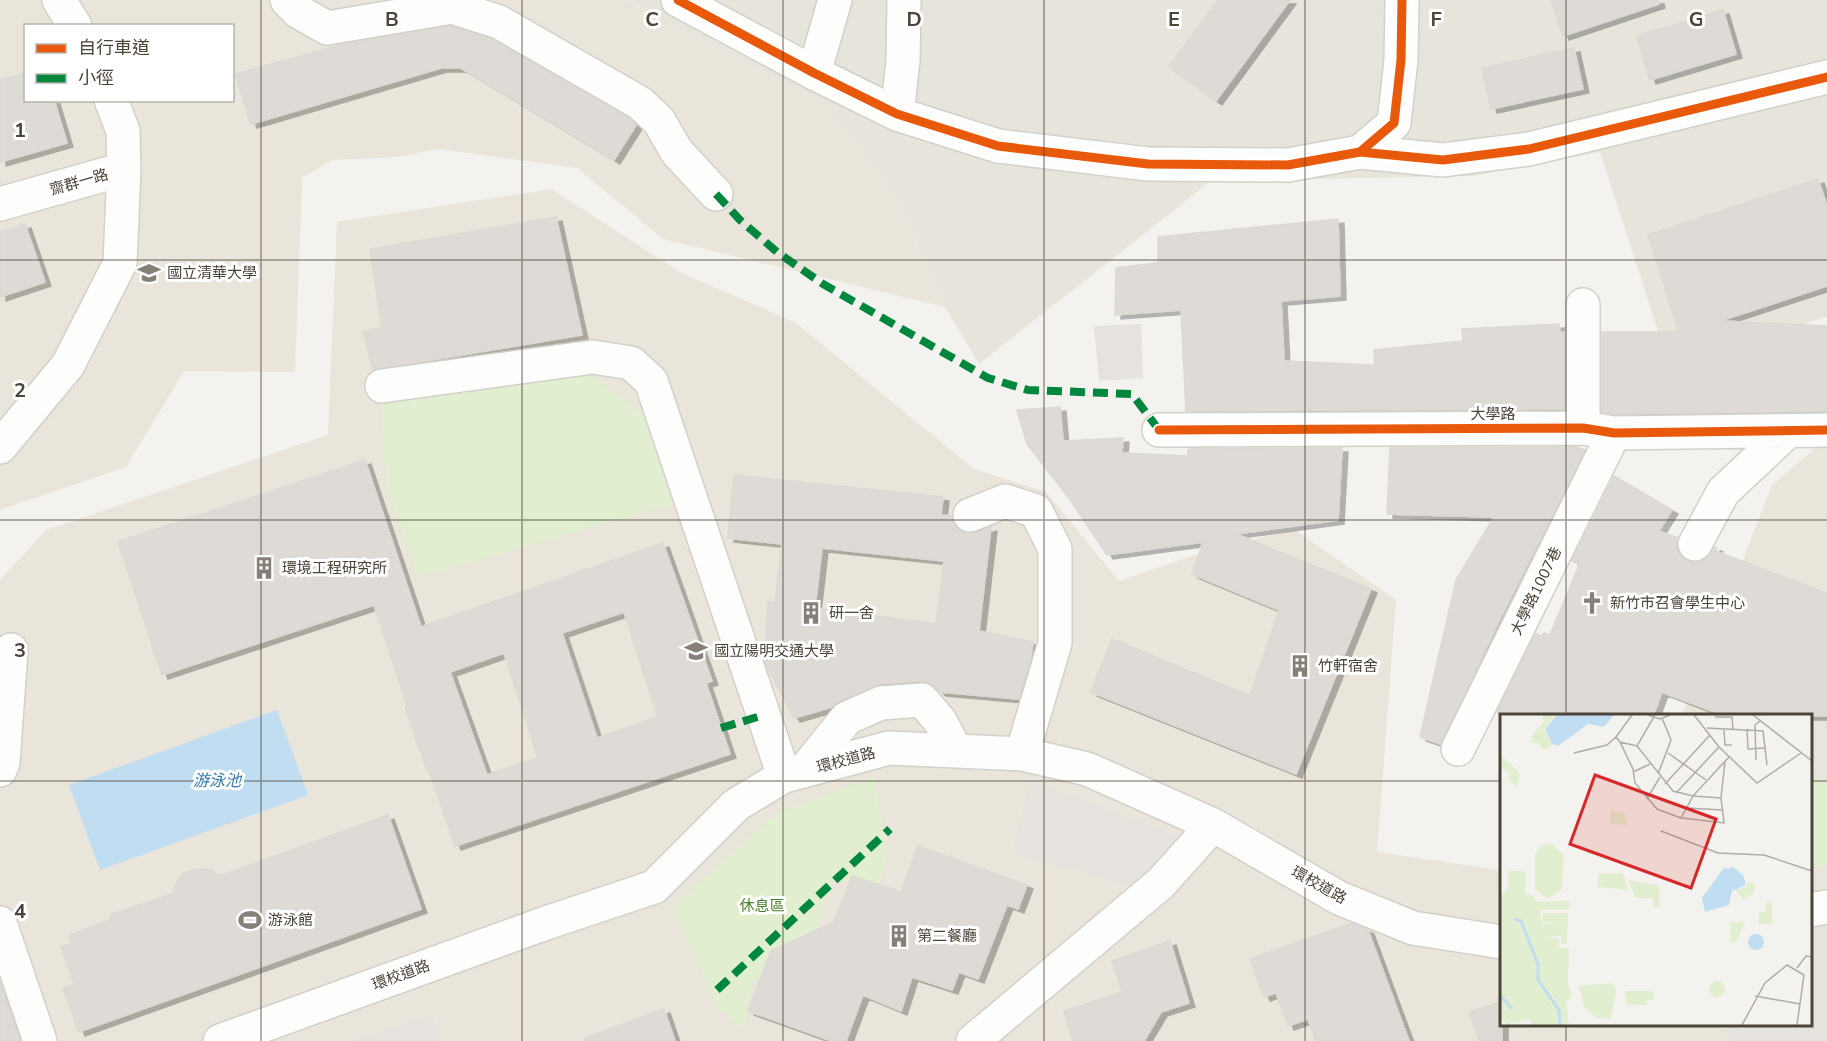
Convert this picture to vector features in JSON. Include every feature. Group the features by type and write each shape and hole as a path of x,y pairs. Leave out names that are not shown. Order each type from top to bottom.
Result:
{"street":[{"path":"59,0 74,24"},
{"path":"287,0 300,12 327,28 452,7 499,22 640,103 659,121 677,152 716,194"},
{"path":"678,0 814,73 897,114 998,146 1148,164 1288,165 1360,152 1443,160 1529,149 1827,76"},
{"path":"814,73 835,0"},
{"path":"897,114 903,62 904,0"},
{"path":"1360,152 1394,123 1401,60 1402,0"},
{"name":"齋群一路","path":"0,204 124,169 123,131 112,102"},
{"path":"0,447 68,366 120,263 124,169"},
{"path":"1583,305 1598,431"},
{"path":"382,386 593,357 631,363 651,381 794,773 847,718 881,703 922,700 940,721 956,751"},
{"name":"大學路","path":"1159,430 1827,430"},
{"path":"1695,544 1723,492 1788,430"},
{"name":"大學路1007巷","path":"1458,749 1598,431"},
{"path":"970,515 1005,501 1036,511 1055,549 1054,643 1023,754"},
{"path":"0,770 3,763 11,650"},
{"name":"環校道路","path":"220,1041 546,923 654,887 736,805 794,773 889,748 1023,754 1087,769 1213,825 1339,898 1413,928 1500,942"},
{"path":"972,1041 1161,883 1213,825"},
{"path":"1812,910 1827,907"},
{"path":"0,923 40,1041"}],"shaded area":[{"name":"國立清華大學","path":"0,0 628,0 824,101 895,194 945,307 663,239 577,168 438,149 398,157 332,160 302,178 295,372 184,371 126,467 0,510"},
{"path":"629,0 1827,0 1827,317 1669,365 1600,152 1473,176 1211,181 979,364 945,307 895,194 664,20"},
{"name":"國立陽明交通大學","path":"551,189 680,272 796,323 974,469 1046,492 1119,581 1218,547 1295,530 1396,600 1377,852 1500,870 1500,1026 1812,1026 1812,714 1682,714 1772,485 1827,438 1827,1041 0,1041 0,580 46,530 328,435 337,222"},
{"path":"1141,324 1143,378 1099,381 1094,326"},
{"path":"1030,780 1180,836 1135,887 1012,853"},
{"path":"1827,926 1827,1041 1730,1041 1724,1026 1812,1026 1812,929"},
{"path":"432,1014 441,1041 349,1041"}],"green space":[{"path":"580,366 645,417 673,504 418,577 386,486 381,395"},
{"name":"休息區","path":"874,777 888,854 877,890 830,879 815,941 752,982 744,1029 719,1010 672,907 777,813"},
{"path":"1812,777 1827,783 1827,865 1812,868"}],"water":[{"name":"游泳池","path":"277,710 308,795 100,870 69,785"}],"building":[{"path":"1218,0 1290,0 1216,101 1169,67"},
{"path":"1551,0 1658,0 1659,4 1563,36"},
{"path":"1723,10 1736,54 1650,80 1637,36"},
{"path":"451,26 491,39 629,118 636,125 614,160 461,68 441,68 251,124 235,74 340,45"},
{"path":"1574,48 1583,89 1491,109 1482,68"},
{"path":"24,74 24,102 55,102 67,143 0,162 0,80"},
{"path":"1818,179 1827,206 1827,286 1720,321 1827,326 1827,411 1615,414 1602,412 1602,332 1679,332 1648,235"},
{"path":"556,217 582,335 373,370 363,331 382,328 370,249"},
{"path":"1338,219 1340,296 1281,301 1284,361 1375,365 1374,350 1463,341 1462,329 1559,324 1560,332 1564,332 1564,409 1186,411 1181,310 1115,315 1116,268 1158,263 1158,237"},
{"path":"25,224 45,282 0,297 0,232"},
{"path":"1060,407 1063,441 1123,438 1122,453 1188,456 1188,449 1342,448 1338,520 1236,534 1371,589 1296,774 1091,692 1112,639 1250,696 1279,610 1192,574 1203,542 1107,555 1071,501 1027,444 1017,410"},
{"path":"1577,447 1585,450 1499,621 1441,744 1420,737 1456,580 1494,517 1387,514 1390,448"},
{"path":"365,460 421,627 663,543 712,681 706,683 730,754 455,846 405,707 407,706 374,605 162,675 118,542","holes":["624,612 658,717 597,738 562,633","504,653 538,758 487,775 450,672"]},
{"path":"734,475 943,497 941,515 952,516 959,530 968,534 991,527 979,631 1033,642 1019,699 940,692 930,683 921,681 880,684 839,701 832,707 794,718 765,662 768,601 775,602 782,544 728,538","holes":["822,548 944,561 936,624 815,608"]},
{"path":"1614,476 1672,510 1659,531 1678,538 1676,545 1679,553 1686,560 1695,563 1704,560 1714,547 1717,548 1715,551 1827,593 1827,716 1720,714 1662,692 1654,714 1501,714 1497,712 1536,634 1550,635 1579,565 1572,561"},
{"name":"游泳館","path":"388,815 421,909 79,1032 63,988 74,984 61,947 72,943 69,935 111,920 110,915 172,894 184,873 205,869 220,876"},
{"name":"第二餐廳","path":"918,846 1027,885 1018,909 1007,905 978,979 959,972 952,990 912,977 901,1011 863,995 846,1041 832,1041 748,1011 771,951 834,922 852,876 901,892"},
{"path":"1352,923 1368,930 1409,1041 1316,1041 1308,1019 1288,1026 1276,993 1264,997 1250,959"},
{"path":"1170,941 1189,1003 1161,1012 1144,1041 1073,1041 1064,1011 1122,992 1112,961"},
{"path":"0,981 20,1041 0,1041"},
{"path":"1500,1002 1502,1041 1479,1041 1469,1012"},
{"path":"664,1009 675,1041 585,1041 585,1038"}],"marked path":[{"path":"716,194 740,220 777,252 823,284 988,378 1028,390 1132,394 1159,430"},
{"path":"721,728 764,715"},
{"path":"717,990 890,829"}],"cycle path":[{"path":"678,0 814,73 897,114 998,146 1148,164 1288,165 1360,152 1394,123 1401,60 1402,0"},
{"path":"1360,152 1443,160 1529,149 1827,77"},
{"path":"1159,430 1583,428 1614,433 1827,430"}],"place":[{"name":"國立清華大學","path":"149,273"},
{"name":"環境工程研究所","path":"264,568"},
{"name":"新竹市召會學生中心","path":"1592,603"},
{"name":"研一舍","path":"811,613"},
{"name":"國立陽明交通大學","path":"696,651"},
{"name":"竹軒宿舍","path":"1300,666"},
{"name":"游泳館","path":"250,920"},
{"name":"第二餐廳","path":"899,936"}]}
